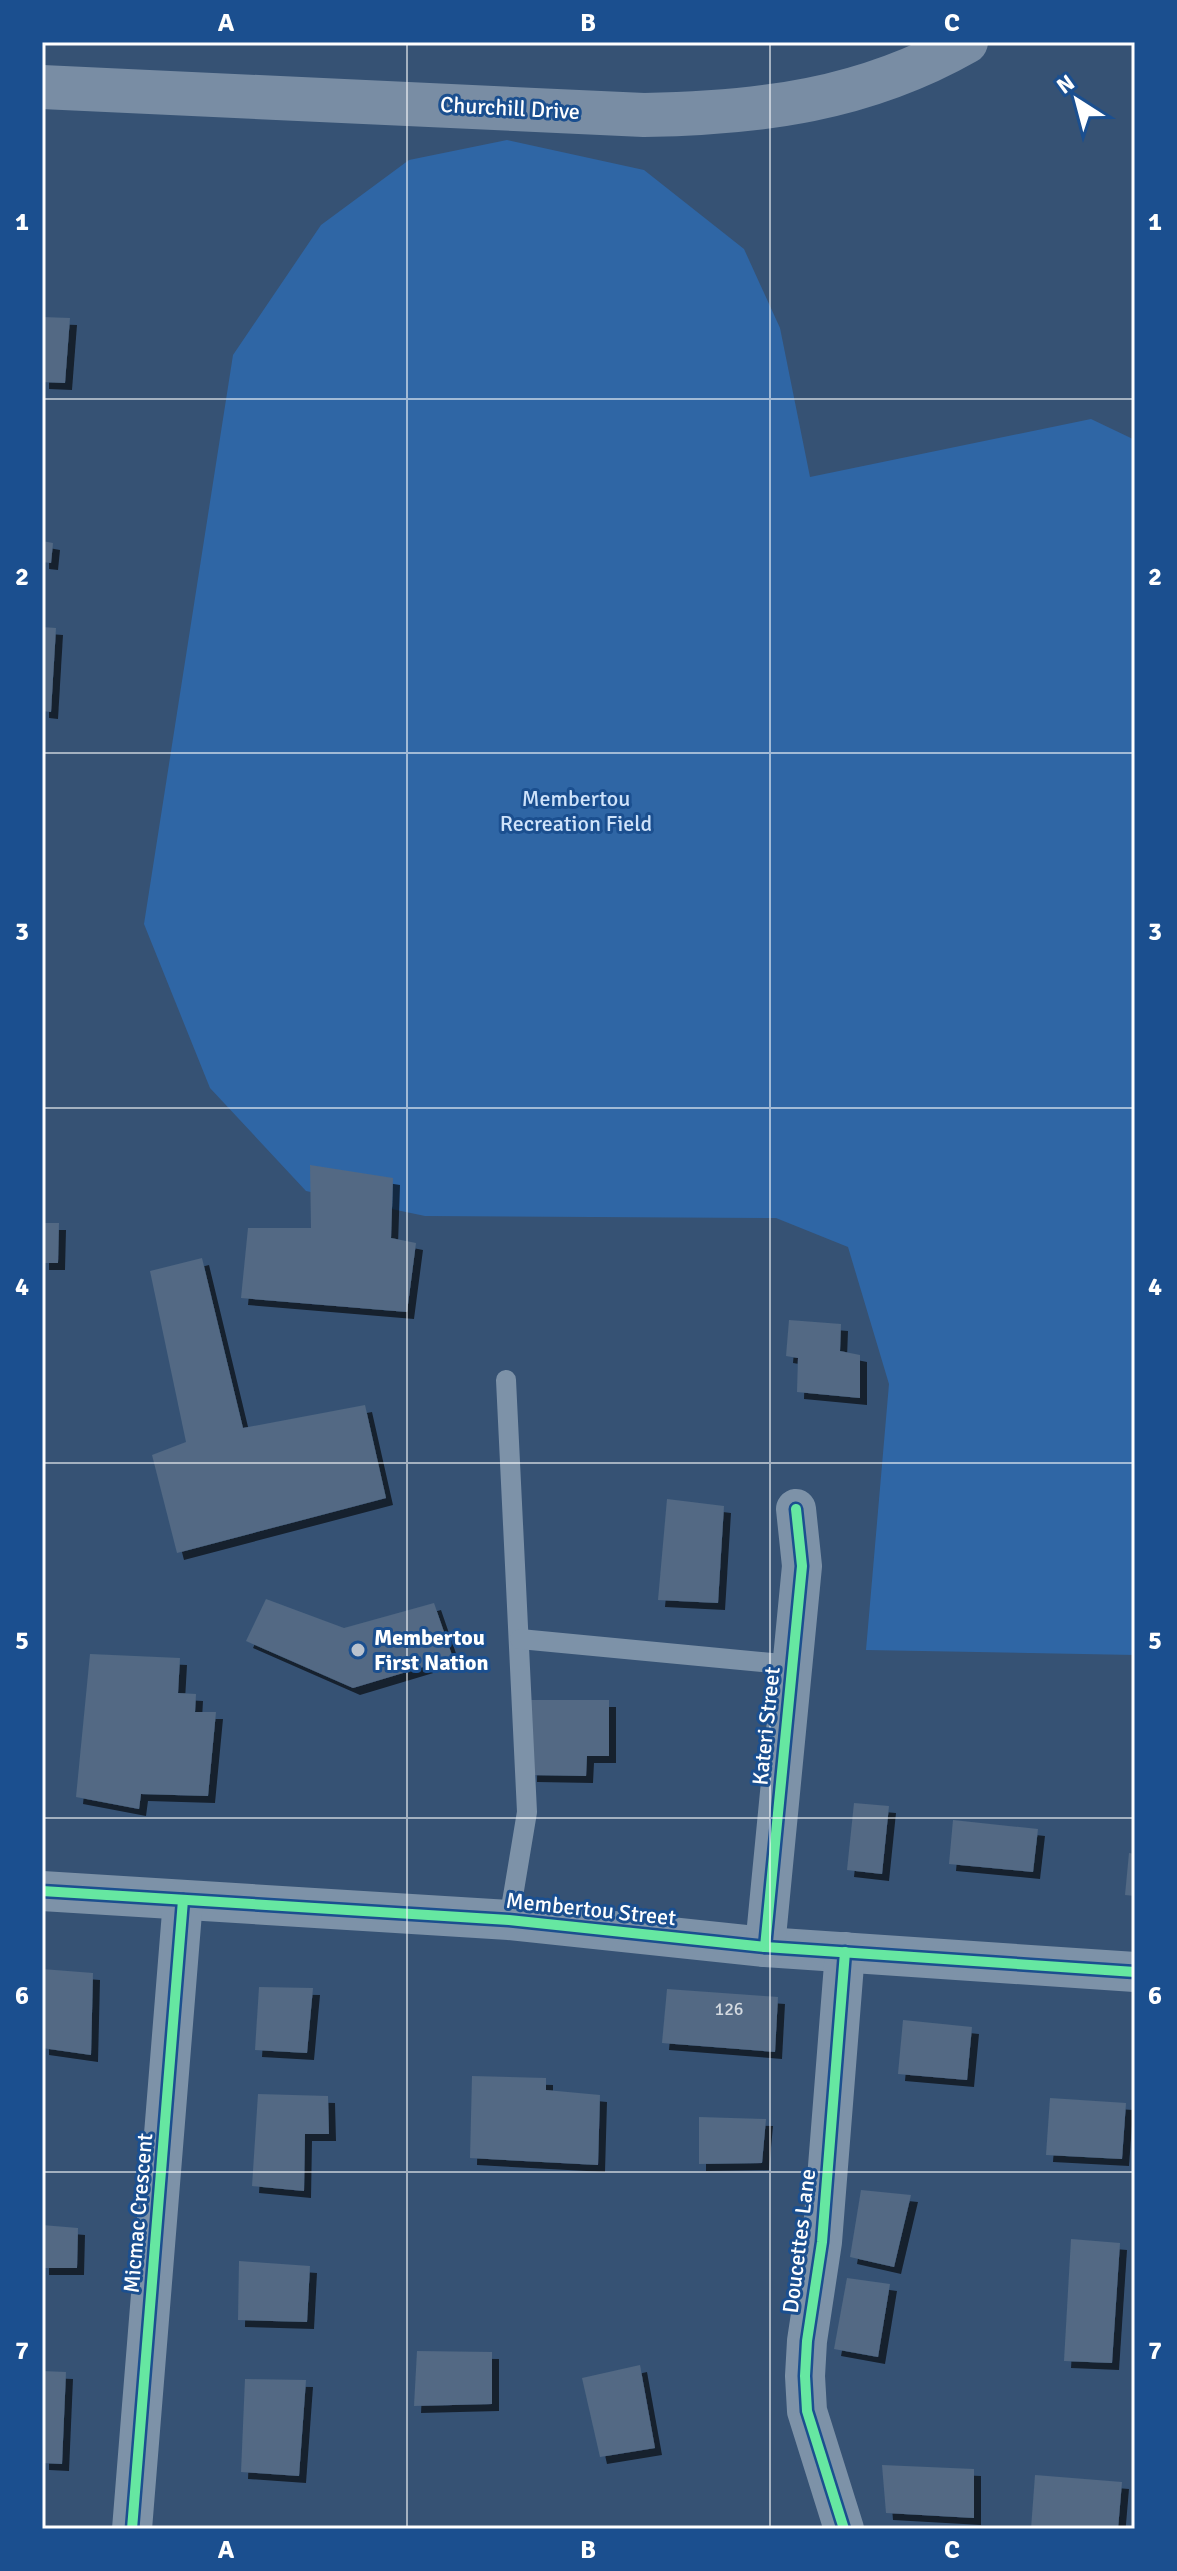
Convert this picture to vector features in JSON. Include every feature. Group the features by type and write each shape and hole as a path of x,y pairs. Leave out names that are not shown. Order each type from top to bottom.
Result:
{"main road":[{"name":"Churchill Drive","path":"42,87 644,115 699,114 791,105 836,95 895,76 966,42"}],"street":[{"name":"Kateri Street","path":"765,1947 802,1566 796,1509"},
{"name":"Membertou Street","path":"42,1891 509,1920 765,1947 1135,1972"},
{"name":"Micmac Crescent","path":"132,2529 183,1900"},
{"name":"Doucettes Lane","path":"844,2529 807,2411 805,2376 807,2341 822,2242 845,1952"}],"lane":[{"path":"506,1380 527,1812 509,1920"},
{"path":"520,1639 792,1665"}],"green space":[{"name":"Membertou Recreation Field","path":"507,140 644,170 744,249 780,328 810,477 1091,419 1135,440 1135,1655 866,1650 889,1384 848,1247 776,1218 425,1216 306,1191 210,1088 144,924 233,355 321,225 409,160"}],"building":[{"path":"42,317 70,318 65,383 42,382"},
{"path":"42,541 53,543 51,563 42,562"},
{"path":"42,627 56,628 51,712 42,711"},
{"path":"310,1165 393,1178 391,1238 416,1243 407,1312 241,1298 248,1228 311,1228"},
{"path":"42,1223 59,1223 58,1263 42,1263"},
{"path":"202,1258 243,1428 365,1405 386,1498 177,1553 152,1455 186,1442 150,1271"},
{"path":"789,1320 841,1324 840,1351 860,1355 860,1398 797,1392 798,1358 786,1356"},
{"path":"667,1499 724,1506 718,1603 658,1600"},
{"name":"Membertou First Nation","path":"266,1599 344,1628 434,1603 453,1658 353,1688 246,1641"},
{"path":"90,1654 180,1658 178,1693 196,1694 195,1712 216,1712 208,1796 141,1794 139,1809 76,1797"},
{"path":"531,1700 609,1700 609,1756 587,1756 586,1776 530,1775"},
{"path":"854,1803 889,1806 882,1874 847,1870"},
{"path":"953,1820 1038,1829 1033,1872 949,1864"},
{"path":"1129,1853 1135,1854 1135,1896 1125,1895"},
{"path":"42,1969 93,1973 91,2055 42,2048"},
{"path":"259,1987 313,1988 307,2053 255,2050"},
{"path":"667,1989 778,1997 775,2052 662,2043"},
{"path":"903,2020 972,2027 967,2080 898,2074"},
{"path":"472,2076 546,2078 546,2090 600,2095 598,2165 470,2158"},
{"path":"258,2094 328,2096 329,2134 305,2134 304,2191 252,2186"},
{"path":"1050,2098 1126,2103 1122,2159 1046,2155"},
{"path":"699,2117 766,2119 762,2163 699,2164"},
{"path":"861,2190 911,2195 894,2267 850,2257"},
{"path":"42,2225 78,2228 77,2268 42,2268"},
{"path":"1071,2239 1120,2243 1112,2363 1064,2361"},
{"path":"239,2261 310,2266 307,2322 238,2320"},
{"path":"847,2278 890,2284 878,2357 834,2349"},
{"path":"417,2351 492,2352 492,2404 414,2406"},
{"path":"640,2365 655,2448 600,2457 582,2378"},
{"path":"42,2371 66,2372 62,2464 42,2463"},
{"path":"245,2379 306,2380 299,2476 241,2472"},
{"path":"882,2465 974,2469 974,2518 886,2513"},
{"path":"1035,2475 1122,2482 1118,2529 1031,2529"}],"cycle path":[{"path":"765,1947 802,1566 796,1509"},
{"path":"42,1891 509,1920 765,1947 1135,1972"},
{"path":"132,2529 183,1900"},
{"path":"844,2529 807,2411 805,2376 807,2341 822,2242 845,1952"}],"place":[{"name":"Membertou First Nation","path":"358,1650"}]}
